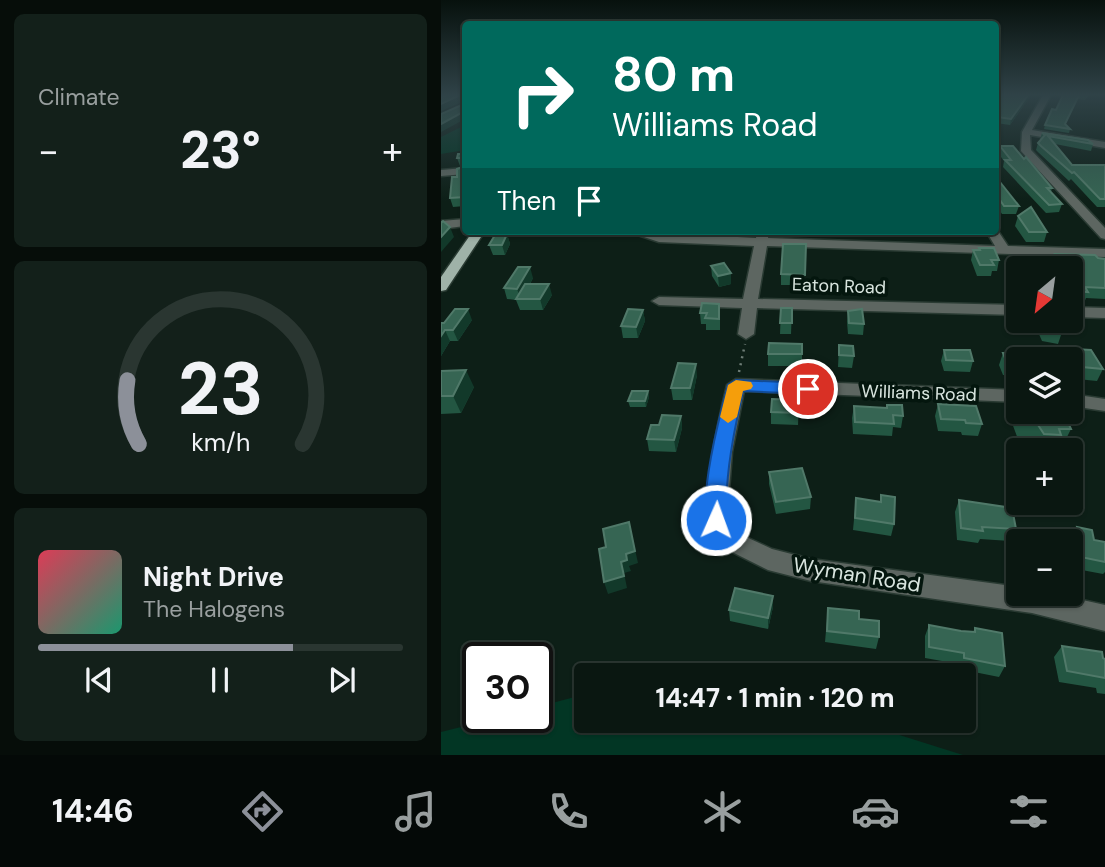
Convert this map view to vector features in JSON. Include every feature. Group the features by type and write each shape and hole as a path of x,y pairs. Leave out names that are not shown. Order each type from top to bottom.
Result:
{"main road":[{"path":"441,287 476,235"}],"street":[{"path":"1105,145 1026,132 1026,151 1031,159 1105,235"},
{"path":"1094,143 1105,152"},
{"path":"441,173 462,171"},
{"path":"441,225 462,223"},
{"path":"647,235 659,238 762,237 1105,253"},
{"path":"995,235 1004,250"},
{"path":"746,334 749,302 762,237"},
{"name":"Eaton Road","path":"659,301 1006,310"},
{"path":"1083,312 1105,313"},
{"name":"Williams Road","path":"736,385 1006,395"},
{"name":"Wyman Road","path":"736,385 723,441 716,520 736,543 768,559 811,570 1032,601 1105,618"},
{"path":"1083,402 1105,405"}],"path":[{"path":"736,385 746,334"}],"green space":[{"path":"455,130 462,130 462,150 441,154 441,137"},
{"path":"574,697 574,733 893,733 963,755 441,755 441,732 462,727 462,733 553,733 553,703"}],"building":[{"path":"1042,133 1088,140 1093,144 1048,136 1072,165 1105,165 1105,199 1100,199 1074,172 1038,143 1045,135"},
{"path":"1000,146 1013,146 1024,159 1026,157 1052,188 1047,188 1062,204 1049,205 1005,160 1011,160"},
{"path":"462,167 462,197 450,198 452,177 457,177 457,169"},
{"path":"999,181 1019,206 1004,206 999,198"},
{"path":"1031,207 1047,232 1029,232 1018,216"},
{"path":"443,221 450,227 441,237 441,223"},
{"path":"495,235 507,235 502,245 489,245"},
{"path":"783,244 806,244 805,275 781,274"},
{"path":"979,248 994,248 999,260 991,260 994,265 980,265 973,250 980,250"},
{"path":"1055,254 1095,255 1105,259 1105,288 1085,287 1088,292 1083,292 1083,256"},
{"path":"724,263 731,273 718,276 711,266"},
{"path":"518,267 530,267 517,289 504,288"},
{"path":"525,284 549,284 540,299 516,299"},
{"path":"702,303 719,304 719,319 705,318 707,313 700,313"},
{"path":"781,308 792,308 792,323 780,323"},
{"path":"455,309 468,309 453,330 445,330 441,336 441,323 444,323"},
{"path":"628,309 643,310 636,327 621,326"},
{"path":"862,309 864,324 849,323 848,311"},
{"path":"769,343 802,344 802,354 768,354"},
{"path":"839,345 853,346 854,356 839,355"},
{"path":"944,350 970,350 973,361 946,360"},
{"path":"1083,350 1091,350 1103,369 1083,367"},
{"path":"678,363 696,364 690,388 671,388"},
{"path":"466,370 453,396 441,396 441,371"},
{"path":"632,391 648,391 645,401 628,401"},
{"path":"772,399 799,400 798,413 771,412"},
{"path":"938,404 976,406 982,424 941,419"},
{"path":"887,405 902,405 903,416 893,415 894,424 855,422 854,406 887,408"},
{"path":"662,415 681,416 674,440 647,439 651,425 659,425"},
{"path":"1026,424 1069,424 1071,429 1059,429 1061,435 1044,434 1038,425"},
{"path":"802,468 811,497 776,502 769,472"},
{"path":"881,495 895,497 894,524 855,518 856,498 881,502"},
{"path":"959,500 1006,507 1006,515 1013,515 1016,529 982,527 983,531 961,528"},
{"path":"629,522 635,551 626,554 627,560 621,562 624,576 604,582 599,549 606,547 603,529"},
{"path":"1077,527 1092,530 1094,540 1105,542 1105,562 1083,557 1083,529"},
{"path":"735,588 773,596 768,618 729,610"},
{"path":"828,608 859,611 859,619 879,621 879,637 827,631"},
{"path":"929,625 961,631 975,632 975,628 1002,633 1005,666 964,658 964,653 929,647"},
{"path":"1062,646 1102,652 1105,659 1105,678 1067,671"}],"slow traffic":[{"path":"728,417 736,385 745,386"}],"route":[{"path":"716,520 725,430 736,385 808,389"}]}
